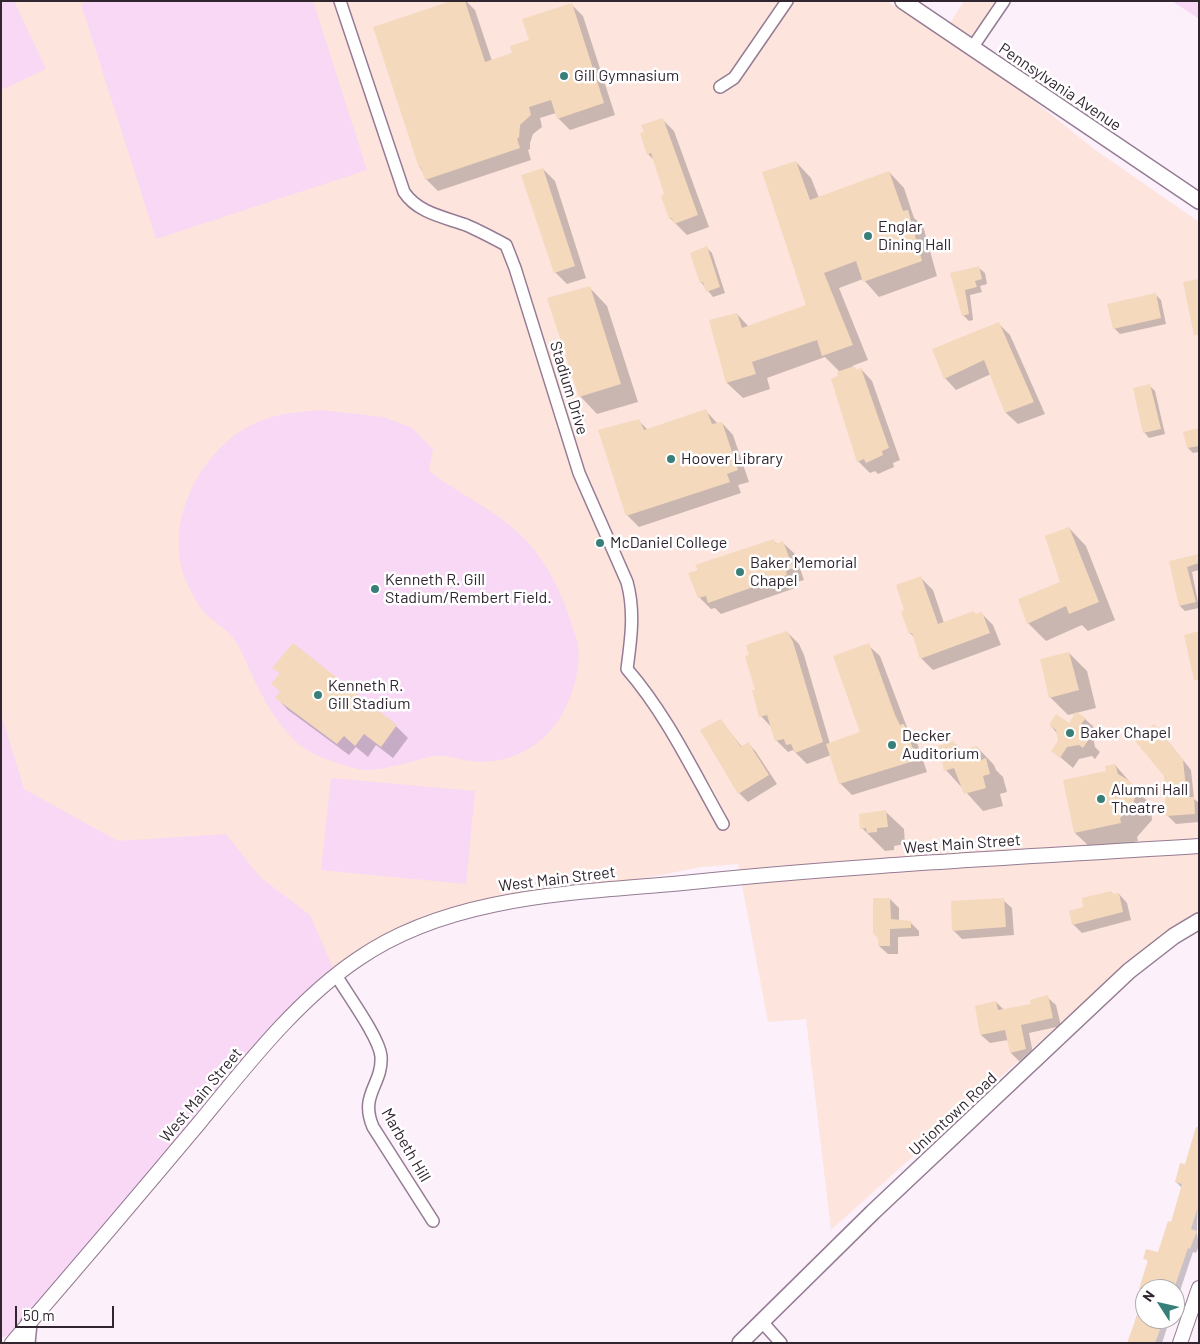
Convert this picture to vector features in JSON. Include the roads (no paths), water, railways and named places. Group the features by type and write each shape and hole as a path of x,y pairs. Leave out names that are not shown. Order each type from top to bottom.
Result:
{"main road":[{"name":"Pennsylvania Avenue","path":"903,1 1199,200"},
{"name":"Uniontown Road","path":"740,1343 763,1323 873,1212 1129,971 1174,936 1199,921"},
{"path":"27,1343 29,1323"}],"street":[{"name":"Stadium Drive","path":"340,1 404,192 409,200 428,212 466,226 506,245 515,268 579,473 627,582 632,600 632,632 627,669 646,691 664,719 723,824"},
{"path":"720,87 738,74 786,1"},
{"path":"972,48 1004,1"},
{"name":"West Main Street","path":"12,1343 270,1041 336,975 379,945 405,932 465,912 532,897 761,875 1199,846"},
{"name":"Marbeth Hill","path":"336,975 380,1050 380,1068 369,1097 368,1116 373,1127 433,1221"},
{"path":"1180,1343 1199,1288"},
{"path":"763,1323 781,1343"}],"place":[{"name":"Gill Gymnasium","path":"564,76"},
{"name":"Englar Dining Hall","path":"868,236"},
{"name":"Hoover Library","path":"671,459"},
{"name":"McDaniel College","path":"600,543"},
{"name":"Baker Memorial Chapel","path":"740,572"},
{"name":"Kenneth R. Gill Stadium/Rembert Field.","path":"375,589"},
{"name":"Kenneth R. Gill Stadium","path":"318,695"},
{"name":"Baker Chapel","path":"1070,733"},
{"name":"Decker Auditorium","path":"892,745"},
{"name":"Alumni Hall Theatre","path":"1101,799"}]}
